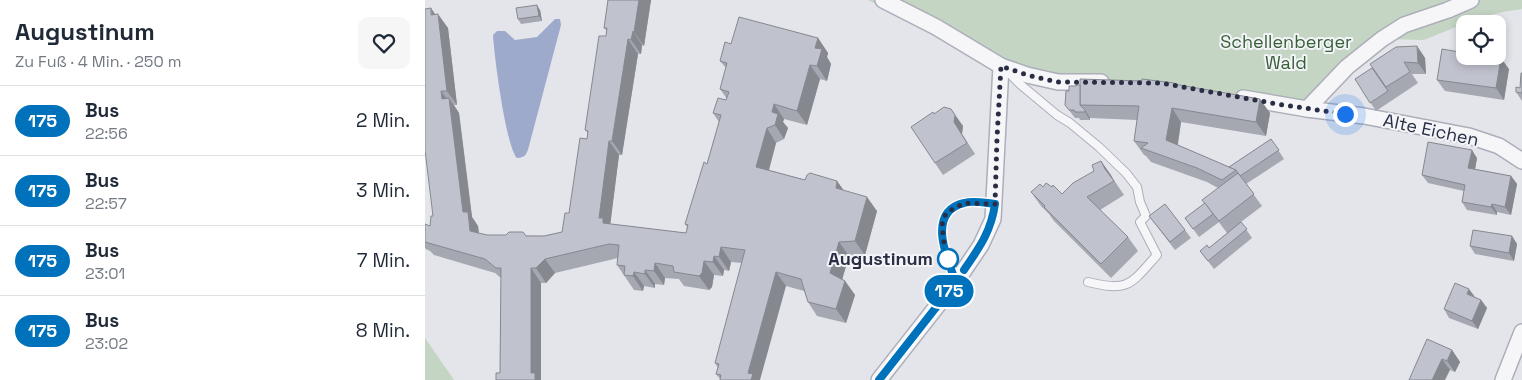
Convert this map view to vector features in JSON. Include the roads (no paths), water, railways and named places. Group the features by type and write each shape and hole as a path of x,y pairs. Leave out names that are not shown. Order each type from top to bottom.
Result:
{"street":[{"path":"883,0 1001,66 1027,75 1058,82 1115,82"},
{"path":"1307,109 1347,67 1382,38 1403,25 1471,0"},
{"path":"879,380 956,282 988,233 993,219 995,204 1001,66"},
{"name":"Alte Eichen","path":"1232,96 1307,109 1364,116 1469,136 1499,146 1522,161"},
{"path":"1503,380 1522,332"}],"lane":[{"path":"1001,66 1049,109 1070,123 1099,147 1126,173 1137,187 1145,216 1140,222 1157,256 1138,276 1125,286 1115,288 1089,282"},
{"path":"956,282 945,252 942,225 946,213 964,203 995,204"}],"water":[{"path":"555,19 560,19 561,25 529,146 524,156 517,158 505,120 493,35 497,31 505,31 515,40 537,37"}],"place":[{"name":"Augustinum","path":"948,259"}],"park label":[{"name":"Schellenberger Wald","path":"1286,52"}]}
